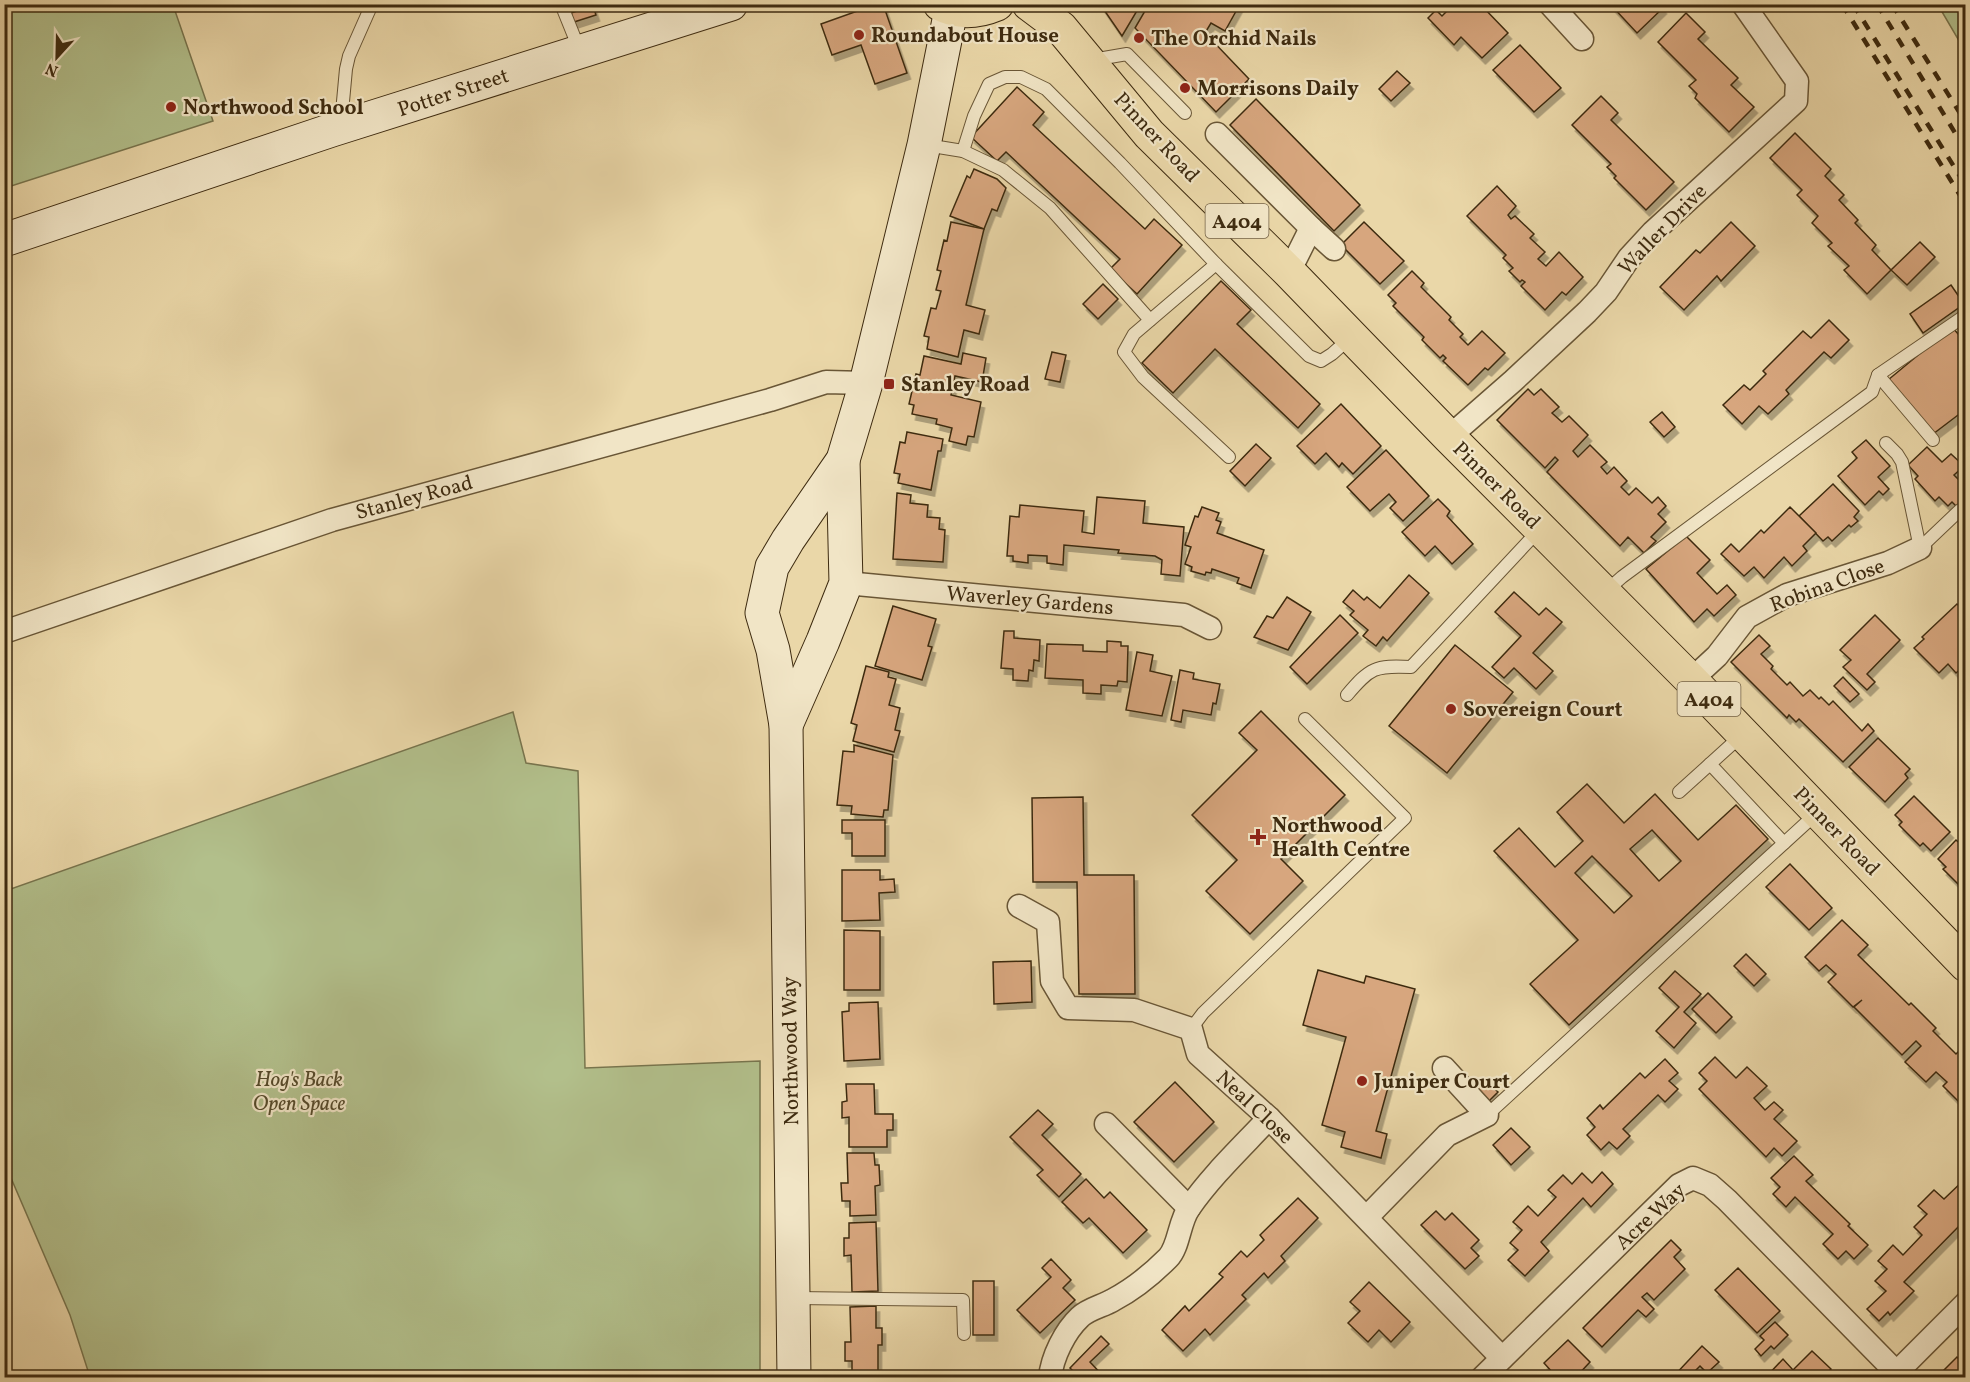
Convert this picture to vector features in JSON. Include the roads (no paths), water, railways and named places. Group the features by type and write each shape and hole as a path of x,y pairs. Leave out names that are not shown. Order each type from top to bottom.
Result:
{"main road":[{"path":"946,8 975,11 997,4"},
{"name":"Pinner Road","path":"1029,4 1061,28 1149,134 1289,272 1449,437 1691,680 1965,965"}],"street":[{"path":"1550,4 1582,39"},
{"name":"Waller Drive","path":"1449,437 1587,312 1606,292 1629,258 1653,232 1796,101 1797,81 1743,4"},
{"name":"Potter Street","path":"4,240 341,128 726,5"},
{"path":"786,725 846,583 843,460 866,383 924,145 946,8"},
{"path":"1217,134 1334,249"},
{"path":"1289,272 1311,228"},
{"name":"Stanley Road","path":"4,632 332,520 770,400 826,382 866,383"},
{"name":"Northwood Way","path":"794,1377 786,725 773,650 762,614 771,567 843,460"},
{"name":"Robina Close","path":"1691,680 1717,656 1747,617 1787,595 1888,564 1920,548"},
{"name":"Waverley Gardens","path":"846,583 1184,615 1210,628"},
{"path":"1019,906 1048,922 1052,981 1068,1008 1134,1010 1191,1029"},
{"name":"Neal Close","path":"1191,1029 1198,1053 1269,1118 1502,1358"},
{"path":"1367,1217 1447,1135 1487,1114 1443,1068"},
{"path":"1050,1377 1051,1366 1059,1345 1081,1316 1142,1283 1170,1256 1189,1208 1214,1177 1269,1118"},
{"path":"1106,1124 1189,1208"},
{"name":"Acre Way","path":"1482,1377 1678,1185 1693,1178 1710,1185 1727,1200 1893,1375"},
{"path":"1893,1375 1965,1303"}],"lane":[{"path":"341,128 349,56 372,4"},
{"path":"561,4 580,52"},
{"path":"1088,61 1127,54 1185,113"},
{"path":"963,151 974,116 989,84 1005,77 1021,76 1046,89 1309,356 1321,361 1351,337"},
{"path":"924,145 963,151 1003,170 1050,208 1150,320"},
{"path":"1216,264 1134,334 1124,352 1143,377 1229,457"},
{"path":"1604,593 1650,555 1872,392 1878,375 1965,315"},
{"path":"1878,375 1933,440"},
{"path":"1886,443 1897,453 1902,462 1920,548"},
{"path":"1920,548 1960,510"},
{"path":"1347,695 1364,675 1386,666 1411,667 1540,528"},
{"path":"1191,1029 1203,1013 1405,818 1305,719"},
{"path":"1679,792 1743,734"},
{"path":"1710,764 1784,843"},
{"path":"1487,1114 1818,812"},
{"path":"794,1298 963,1300 964,1334"}],"railway":[{"path":"1842,4 1966,205"},
{"path":"1853,4 1966,186"},
{"path":"1877,4 1966,151"},
{"path":"1892,4 1966,123"}],"place":[{"name":"Roundabout House","path":"859,35"},
{"name":"The Orchid Nails","path":"1139,38"},
{"name":"Morrisons Daily","path":"1185,88"},
{"name":"Northwood School","path":"171,107"},
{"name":"Stanley Road","path":"889,384"},
{"name":"Sovereign Court","path":"1451,709"},
{"name":"Northwood Health Centre","path":"1258,837"},
{"name":"Juniper Court","path":"1362,1081"}],"park label":[{"name":"Hog's Back Open Space","path":"299,1091"}]}
